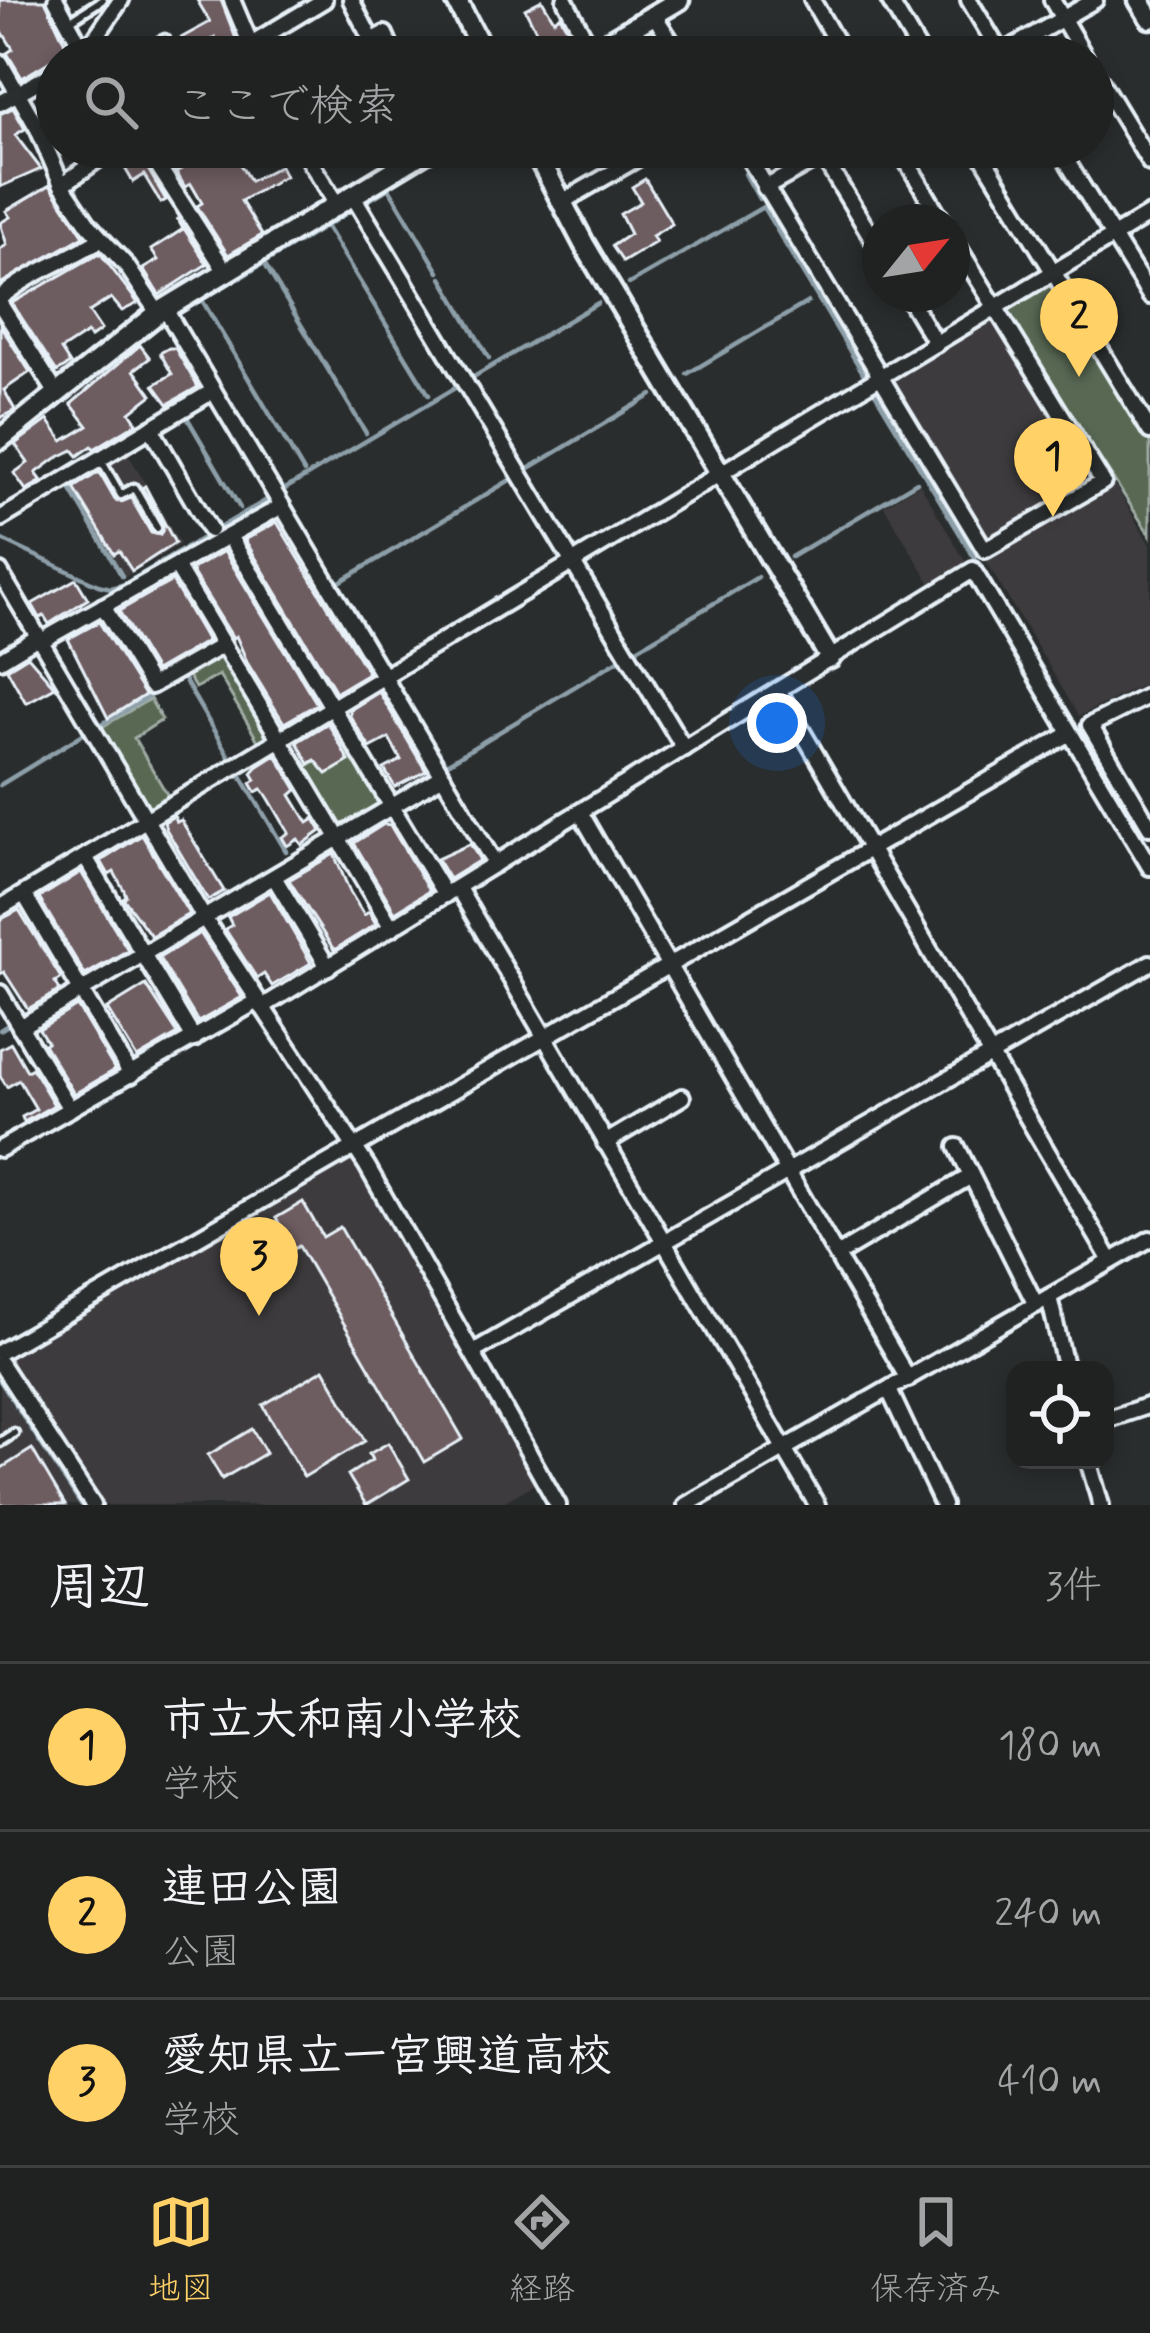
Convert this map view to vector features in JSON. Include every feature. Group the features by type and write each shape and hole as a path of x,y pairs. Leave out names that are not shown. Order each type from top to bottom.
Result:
{"street":[{"path":"56,0 75,36"},
{"path":"98,36 121,0"},
{"path":"232,0 248,36"},
{"path":"274,36 324,0"},
{"path":"351,0 369,36"},
{"path":"456,0 475,36"},
{"path":"565,0 580,36"},
{"path":"615,36 653,10 679,0"},
{"path":"812,0 830,36"},
{"path":"889,0 910,36"},
{"path":"969,0 989,36"},
{"path":"1052,0 1073,36"},
{"path":"1034,36 1096,0"},
{"path":"1139,0 1150,18"},
{"path":"653,10 668,36"},
{"path":"0,62 36,129"},
{"path":"0,104 36,83"},
{"path":"1114,104 1150,163"},
{"path":"54,168 101,239 161,311 213,391 495,864"},
{"path":"62,185 86,168"},
{"path":"159,168 226,272"},
{"path":"318,168 345,200 465,383 684,748"},
{"path":"544,168 830,658"},
{"path":"562,202 621,168"},
{"path":"754,168 873,383 985,550 1103,482 970,267"},
{"path":"766,188 795,168"},
{"path":"830,168 862,221"},
{"path":"911,168 932,204"},
{"path":"989,168 1148,423"},
{"path":"1071,168 1150,296"},
{"path":"1,437 161,311 397,169"},
{"path":"0,908 1150,214"},
{"path":"57,394 0,301 43,267 65,262 101,239"},
{"path":"917,312 936,344"},
{"path":"0,519 213,391"},
{"path":"151,428 210,530"},
{"path":"0,660 229,536 278,500"},
{"path":"229,536 392,807 543,1035 817,1505"},
{"path":"176,566 392,928"},
{"path":"0,1149 328,967 973,570 1150,867"},
{"path":"0,572 204,918 353,1145 558,1505"},
{"path":"103,606 151,686 223,645"},
{"path":"778,690 1111,1261"},
{"path":"1150,695 1090,725 1150,827"},
{"path":"0,1352 1069,734"},
{"path":"20,1028 443,776"},
{"path":"580,812 908,1379"},
{"path":"85,857 194,1039"},
{"path":"274,877 328,967"},
{"path":"24,894 130,1075"},
{"path":"473,1352 1150,962"},
{"path":"0,993 70,1109"},
{"path":"605,1143 682,1097"},
{"path":"957,1148 1043,1300 1063,1361"},
{"path":"837,1255 971,1176"},
{"path":"694,1503 1150,1239"},
{"path":"0,1364 93,1505"},
{"path":"889,1390 943,1505"},
{"path":"1114,1417 1150,1406"},
{"path":"1091,1469 1101,1505"}],"lane":[{"path":"68,22 102,0"},
{"path":"162,172 169,168"},
{"path":"100,458 121,495 134,488 158,527"},
{"path":"0,1442 14,1433"}],"shaded area":[{"path":"990,317 1100,489 1114,484 1150,545 1150,681 1079,716 985,560 994,553 889,380"},
{"path":"126,450 180,544 125,577 70,484"},
{"path":"920,484 969,568 934,589 884,506"},
{"path":"349,1156 540,1481 498,1505 105,1505 7,1355"},
{"path":"0,1386 78,1505 0,1505"}],"green space":[{"path":"1051,283 1150,442 1150,535 1004,312"},
{"path":"224,655 273,739 261,746 219,675 195,688 188,676"},
{"path":"150,699 162,720 134,738 171,801 152,812 102,727"},
{"path":"347,743 381,802 338,827 304,768"}],"building":[{"path":"0,0 45,0 62,36 36,36 36,70 22,78 7,53 13,49 0,28"},
{"path":"197,0 221,0 235,36 185,36 210,22"},
{"path":"542,0 554,20 560,16 570,33 539,36 525,9"},
{"path":"13,108 25,129 15,135 41,169 0,187 0,114"},
{"path":"125,168 147,168 166,200 161,203 144,175 133,182"},
{"path":"242,168 250,181 281,168 285,176 241,201 262,235 228,255 197,206 202,203 191,184 185,187 176,172"},
{"path":"645,179 672,224 652,236 656,242 623,262 612,246 630,234 620,214 641,202 632,187"},
{"path":"50,185 84,236 0,284 0,249 7,245 0,223 10,217 6,211"},
{"path":"177,218 207,264 159,295 143,269 158,260 151,250 183,229"},
{"path":"100,253 138,303 122,311 111,298 89,312 101,330 61,350 70,364 57,372 12,303"},
{"path":"0,325 30,372 4,390 15,410 0,418"},
{"path":"140,345 150,358 134,370 152,395 130,412 137,423 94,449 78,456 73,450 55,459 36,473 42,481 26,490 14,473 28,463 15,444 48,420 63,441 88,426 71,404"},
{"path":"175,348 198,387 168,404 154,385 172,374 160,353"},
{"path":"99,472 115,500 131,498 151,533 160,535 164,525 145,486 175,543 132,571 119,551 114,554 74,488"},
{"path":"277,522 368,673 336,692 245,540"},
{"path":"224,551 317,704 284,723 236,636 233,638 191,570"},
{"path":"76,579 88,599 49,624 44,616 40,618 32,604"},
{"path":"172,581 207,641 155,671 119,611"},
{"path":"99,622 145,695 108,718 68,639"},
{"path":"28,656 55,687 26,703 7,669"},
{"path":"379,692 426,771 395,787 384,769 401,760 389,738 370,748 350,716 350,710"},
{"path":"328,723 349,761 327,774 315,760 309,764 297,742"},
{"path":"276,755 297,790 291,795 308,823 314,819 321,831 302,845 298,839 287,846 282,837 289,833 262,789 256,792 251,783 256,780 252,773 257,767"},
{"path":"174,816 177,822 181,820 224,891 208,900 166,829 164,822"},
{"path":"390,825 429,891 395,912 354,843"},
{"path":"142,835 189,914 151,936 123,898 114,872 109,875 101,861"},
{"path":"470,844 480,860 449,879 437,859"},
{"path":"334,854 350,892 364,915 369,912 376,924 334,950 289,880"},
{"path":"81,872 128,950 85,975 39,898"},
{"path":"270,892 311,963 272,986 264,974 258,978 254,974 225,929 232,925 228,917"},
{"path":"19,910 61,978 55,982 60,990 28,1009 4,972 0,974 0,920"},
{"path":"200,933 242,997 198,1022 159,958"},
{"path":"146,985 178,1034 137,1058 107,1009"},
{"path":"77,1006 115,1070 74,1094 39,1029"},
{"path":"11,1043 54,1105 24,1122 22,1117 36,1109 19,1080 7,1087 0,1076 0,1049"},
{"path":"303,1202 323,1237 340,1227 463,1439 424,1462 299,1246 294,1249 276,1218"},
{"path":"324,1369 365,1441 304,1477 263,1405"},
{"path":"252,1429 266,1453 222,1479 208,1455"},
{"path":"388,1443 409,1479 366,1505 348,1475"},
{"path":"32,1449 65,1505 0,1505 0,1469"}],"waterway":[{"path":"745,174 759,199"},
{"path":"364,203 389,188 439,272"},
{"path":"629,284 763,207 1150,849"},
{"path":"298,243 355,208"},
{"path":"326,226 429,395"},
{"path":"238,279 292,246"},
{"path":"264,263 366,433"},
{"path":"442,278 489,358"},
{"path":"176,315 230,283"},
{"path":"202,300 304,472"},
{"path":"687,374 808,302"},
{"path":"0,539 98,585 125,584 598,303"},
{"path":"523,472 652,395"},
{"path":"185,414 240,508"},
{"path":"338,583 515,477"},
{"path":"791,557 917,482"},
{"path":"68,485 122,576"},
{"path":"632,652 758,577"},
{"path":"443,766 622,658"},
{"path":"102,724 198,667"},
{"path":"182,676 231,760"},
{"path":"0,785 85,733"},
{"path":"241,776 286,851"},
{"path":"0,1030 8,1025"},
{"path":"0,1381 81,1505"}],"place":[{"name":"連田公園","path":"1079,377"},
{"name":"市立大和南小学校","path":"1053,517"},
{"name":"愛知県立一宮興道高校","path":"259,1316"}]}
